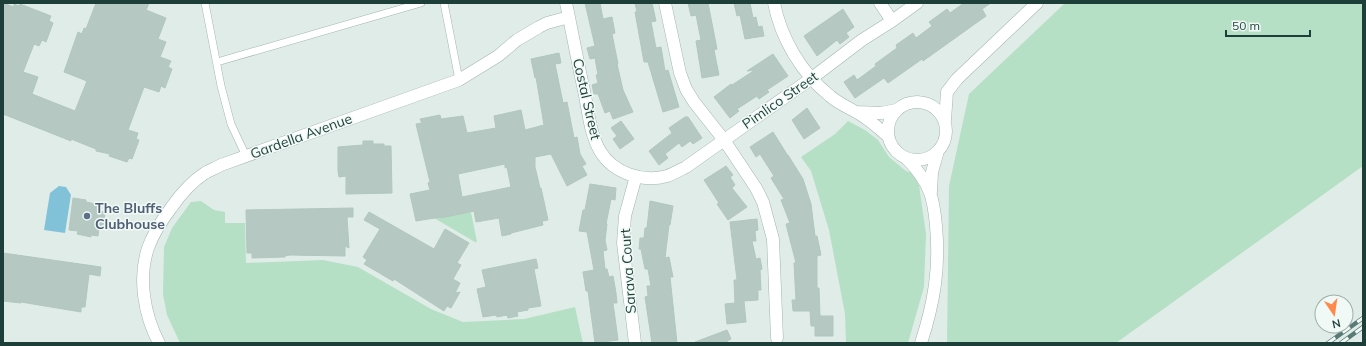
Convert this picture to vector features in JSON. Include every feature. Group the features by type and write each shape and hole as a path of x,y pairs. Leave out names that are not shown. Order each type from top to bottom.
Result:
{"street":[{"name":"Costal Street","path":"566,3 595,139 600,151 607,160 629,175 636,176"},
{"path":"665,3 680,73 686,89 694,102 724,140 756,188 763,202 773,239 777,338"},
{"path":"774,3 782,32 795,56 812,78 829,95 843,106 857,112 888,136"},
{"path":"880,3 892,21"},
{"name":"Pimlico Street","path":"636,176 649,178 667,176 686,167 812,78 862,40 917,3"},
{"path":"931,193 922,176 906,158 898,153 892,145 888,136 889,122 896,110 904,104 934,99 947,92 957,79 1037,3"},
{"name":"Gardella Avenue","path":"158,343 152,331 144,292 144,265 148,248 157,229 178,198 205,173 221,165 459,80 487,63 517,40 539,27 547,23 569,17"},
{"path":"921,343 930,317 936,287 938,260 935,212 931,193 932,172 938,151 945,139 947,92"},
{"path":"923,102 932,105 940,112 945,120"},
{"path":"857,112 881,113 896,110"},
{"path":"906,158 915,160 925,159 934,155 938,151"},
{"name":"Sarava Court","path":"634,343 623,243 625,216 636,176"}],"lane":[{"path":"205,3 230,124 246,156"},
{"path":"217,62 421,3"},
{"path":"444,3 459,80"}],"green space":[{"path":"1065,3 1363,3 1363,166 1116,343 947,343 949,186 969,94"},
{"path":"848,121 865,130 878,140 889,157 906,171 912,173 919,185 926,234 924,287 908,343 846,343 845,314 829,230 811,171 801,157 835,134"},
{"path":"201,201 214,210 225,212 225,223 245,223 246,263 323,260 358,267 431,309 463,322 524,319 575,307 583,343 180,343 167,315 163,294 164,247 172,228 191,202"},
{"path":"471,212 477,242 434,218"}],"water":[{"path":"59,186 66,187 71,195 65,233 44,230 50,193"}],"building":[{"path":"3,3 14,7 14,4 19,6 20,4 51,16 49,21 53,23 46,42 42,40 39,46 34,44 23,72 38,77 32,94 75,111 87,81 64,72 78,32 82,34 84,28 86,29 96,3 149,3 146,10 166,18 158,39 166,42 160,57 171,61 168,67 172,69 165,88 161,86 159,92 144,87 128,130 138,133 136,139 139,140 132,159 129,158 127,162 109,156 110,154 96,151 96,149 71,139 71,141 3,114"},
{"path":"585,3 600,3 603,19 612,17 615,33 612,34 617,64 623,90 633,112 613,119 610,111 605,113 598,94 594,94 592,85 598,83 596,75 598,75 595,58 590,59 587,48 595,46"},
{"path":"635,3 652,3 656,21 651,22 656,48 661,47 665,71 668,70 679,107 663,112 648,62 644,62 635,12 637,12"},
{"path":"688,3 708,3 717,49 714,50 719,75 702,78 696,41 701,40 696,15 691,16"},
{"path":"734,3 750,3 753,18 756,17 758,27 762,26 764,36 745,39 740,15 737,16"},
{"path":"964,3 991,3 982,9 986,16 923,61 922,59 888,83 884,78 855,98 844,82 854,75 857,80 876,66 875,64 897,48 896,45 913,33 916,38 932,26 929,22 947,9 950,13"},
{"path":"843,9 854,27 846,33 849,37 840,44 837,40 817,56 804,36"},
{"path":"559,53 561,63 555,64 563,103 567,102 574,138 577,137 580,154 586,164 582,166 587,175 567,186 551,154 535,157 535,167 548,220 542,221 543,225 511,234 502,236 499,218 476,222 474,211 441,218 416,221 410,194 430,190 428,183 430,182 416,124 422,123 420,119 440,115 441,119 463,116 467,133 496,128 494,116 521,110 525,130 544,125 536,77 535,78 531,59","holes":["505,164 505,168 507,167 511,187 462,197 458,174"]},
{"path":"773,54 788,76 767,90 769,92 759,99 757,96 737,109 739,111 730,118 714,97 731,84 732,85 755,70 747,71"},
{"path":"807,108 820,128 804,139 792,120"},
{"path":"685,117 688,117 702,138 693,144 690,141 682,147 679,143 665,154 668,158 659,165 649,151 672,133 669,128"},
{"path":"621,121 634,139 620,149 613,139 617,136 611,128"},
{"path":"773,132 803,179 811,204 815,236 817,236 821,255 817,256 817,288 819,288 820,316 833,316 833,336 815,336 815,326 811,326 810,311 793,311 792,300 796,300 794,263 796,263 786,224 790,223 781,200 784,199 771,178 774,176 760,154 756,157 750,147"},
{"path":"363,141 373,141 373,144 384,144 384,146 391,146 392,193 346,194 346,176 339,177 338,147 363,145"},
{"path":"726,166 733,175 730,177 735,185 732,188 747,207 728,220 717,204 719,203 704,180"},
{"path":"590,184 616,188 615,200 611,199 606,224 605,240 607,250 603,251 605,269 607,269 609,277 613,276 616,293 617,303 613,303 618,340 595,343 588,291 586,291 583,272 594,270 587,232 579,231"},
{"name":"The Bluffs Clubhouse","path":"73,198 86,200 86,202 100,205 99,211 105,212 103,229 99,228 98,236 91,235 91,237 77,234 78,231 69,230"},
{"path":"650,201 673,206 665,258 669,257 673,277 670,277 677,343 652,343 645,297 648,296 647,286 651,286 648,269 645,269 641,249 639,249 640,238 644,238 645,228 647,228"},
{"path":"353,208 353,217 347,217 349,248 345,246 345,256 290,255 285,257 252,258 252,253 247,253 246,210"},
{"path":"369,212 434,249 445,229 469,243 457,263 461,265 453,279 460,283 455,293 460,292 451,308 447,306 444,311 394,279 393,281 364,264 367,260 363,257 380,229 364,220"},
{"path":"757,219 758,230 755,231 756,241 752,241 756,259 760,258 762,269 760,270 761,290 758,290 758,300 744,301 746,322 727,324 725,304 735,303 734,280 737,280 730,222"},
{"path":"3,253 101,267 100,276 89,274 85,307 81,307 81,312 21,302 3,301"},
{"path":"536,259 538,268 534,269 541,306 528,308 528,310 517,312 518,316 508,318 507,315 483,317 477,289 486,287 482,270"},
{"path":"727,330 731,339 727,341 728,343 695,343 695,342"}],"railway":[{"path":"1328,343 1363,318"},
{"path":"1341,343 1363,327"}],"place":[{"name":"The Bluffs Clubhouse","path":"87,216"}]}
